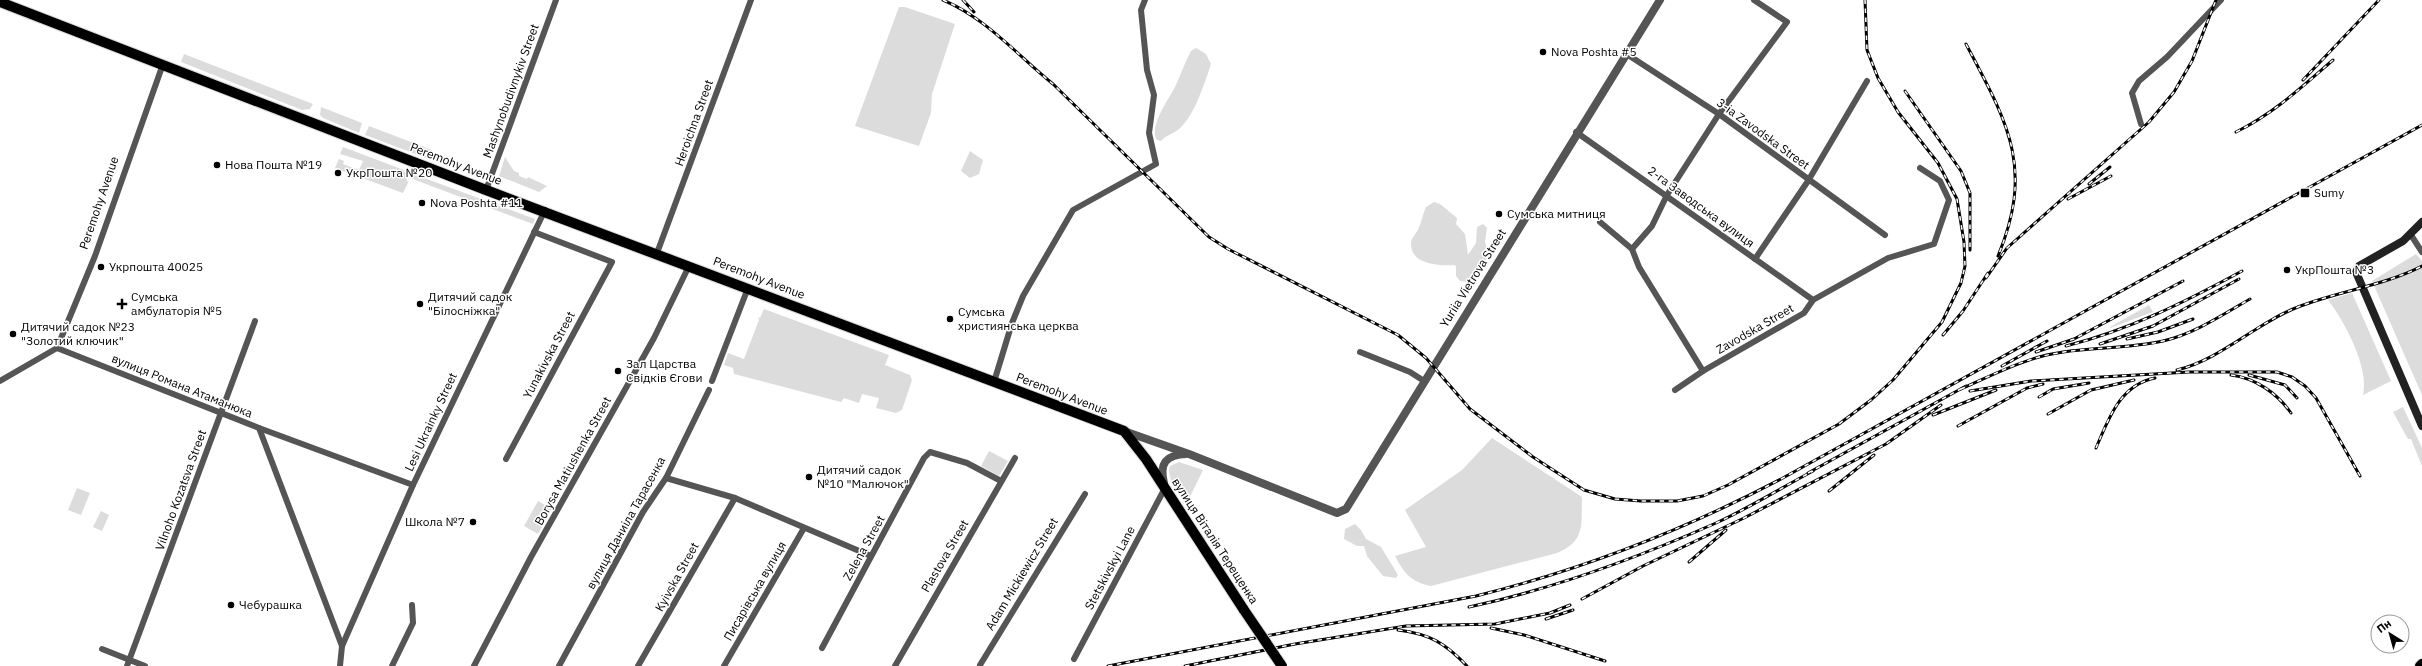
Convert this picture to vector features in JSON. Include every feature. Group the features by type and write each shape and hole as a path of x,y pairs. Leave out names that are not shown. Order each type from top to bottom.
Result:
{"main road":[{"name":"Peremohy Avenue","path":"0,2 486,190 545,210 1124,431"},
{"path":"2422,222 2411,235 2359,266 2356,276 2422,426"},
{"name":"вулиця Віталія Терещенка","path":"1124,431 1165,488 1282,666"}],"street":[{"name":"Mashynobudivnykiv Street","path":"486,190 556,0"},
{"name":"Heroichna Street","path":"657,253 751,0"},
{"path":"994,382 1012,323 1023,296 1073,210 1156,164 1149,133 1154,95 1147,70 1141,10 1145,0"},
{"name":"Yuriia Vietrova Street","path":"1346,509 1658,0"},
{"path":"1632,249 1652,226 1667,195 1719,114 1787,22 1754,0"},
{"path":"2141,124 2132,93 2139,80 2167,57 2221,0"},
{"name":"3-ia Zavodska Street","path":"1625,53 1719,114 1808,181 1885,236"},
{"name":"Peremohy Avenue","path":"57,348 95,256 163,64"},
{"path":"1755,258 1808,181 1867,81"},
{"name":"2-га Заводська вулиця","path":"1576,132 1667,195 1813,300"},
{"name":"Zavodska Street","path":"1675,390 1703,370 1804,313 1813,300 1888,258 1934,244 1949,200 1940,181 1920,168"},
{"name":"Lesi Ukrainky Street","path":"342,646 413,485 545,210"},
{"path":"1600,222 1632,249 1639,267 1703,370"},
{"name":"Yunakivska Street","path":"506,458 612,262 534,232"},
{"path":"2411,235 2422,252"},
{"name":"Borysa Matiushenka Street","path":"474,666 531,557 654,338 689,266"},
{"path":"712,381 748,288"},
{"name":"Vilnoho Kozatsva Street","path":"128,663 255,321"},
{"path":"0,381 57,348"},
{"name":"вулиця Романа Атаманюка","path":"57,348 259,428 342,646 340,666"},
{"path":"1360,352 1410,372 1424,381"},
{"name":"вулиця Даниіла Тарасенка","path":"558,666 640,518 666,478 709,390"},
{"path":"259,428 413,485"},
{"name":"Peremohy Avenue","path":"1124,431 1189,454 1337,513 1346,509"},
{"name":"Zelena Street","path":"822,648 924,458 930,452 967,463 1001,481"},
{"path":"1165,488 1162,467 1166,461 1173,456 1189,454"},
{"name":"Plastova Street","path":"895,666 1015,458"},
{"path":"666,478 735,498 871,556"},
{"name":"Stetskivskyi Lane","path":"1074,659 1165,488"},
{"name":"Adam Mickiewicz Street","path":"980,665 1085,494"},
{"name":"Kyivska Street","path":"638,666 735,498"},
{"name":"Писарівська вулиця","path":"724,666 804,528"},
{"path":"392,666 413,623 412,605"},
{"path":"102,649 128,663 145,666"}],"shaded area":[{"path":"899,7 905,7 955,24 932,94 931,113 919,146 855,126"},
{"path":"1196,48 1206,54 1211,64 1198,99 1184,124 1179,129 1161,141 1157,140 1155,127 1157,120 1176,85 1191,51"},
{"path":"184,54 313,104 310,109 302,110 181,62"},
{"path":"321,107 362,123 359,133 323,118 320,115"},
{"path":"369,126 432,150 429,159 365,135"},
{"path":"343,147 404,170 408,183 403,193 335,168 339,159 344,161 343,164 359,170 363,161 340,154"},
{"path":"970,151 983,160 979,174 970,178 961,171"},
{"path":"505,157 514,171 519,173 519,176 527,179 528,177 547,186 539,192 499,176"},
{"path":"408,172 535,219 533,224 410,178"},
{"path":"1434,202 1440,204 1457,218 1456,224 1465,234 1468,255 1476,243 1477,227 1483,224 1487,228 1485,241 1488,254 1481,272 1476,270 1473,283 1460,281 1456,276 1456,266 1427,263 1416,256 1412,251 1412,240 1418,230 1426,207"},
{"path":"2416,254 2422,261 2422,395 2372,281"},
{"path":"2352,293 2391,381 2363,395 2363,372 2354,345 2348,332 2328,300"},
{"path":"2149,305 2153,312 2110,328 2110,327"},
{"path":"764,309 889,355 885,365 910,375 912,380 902,410 896,413 876,408 879,398 862,394 859,403 844,398 841,402 734,374 733,368 724,365 728,353 744,359 759,320 758,317 760,318"},
{"path":"2403,407 2422,448 2422,466 2411,439 2408,439 2393,412"},
{"path":"1492,438 1582,497 1580,531 1577,537 1573,543 1557,553 1431,586 1418,582 1405,572 1395,556 1426,547 1405,510 1462,470"},
{"path":"989,451 1008,461 999,476 981,466"},
{"path":"1179,462 1203,470 1186,505 1171,481 1169,471 1170,466"},
{"path":"77,488 90,493 81,515 68,510"},
{"path":"538,501 552,509 538,534 524,526"},
{"path":"101,511 109,515 102,531 93,527"},
{"path":"1355,524 1361,530 1366,539 1381,547 1398,575 1396,578 1383,576 1367,556 1364,546 1357,546 1344,539 1345,529"}],"railway":[{"path":"943,0 959,8 987,27 1053,84 1209,237 1228,249 1398,335 1426,358 1470,409 1533,457 1584,490 1615,499 1641,501 1677,501 1703,496 1728,485 1839,424 1871,400 1893,380 1942,322 1961,283 1965,266 1964,242 1957,199 1938,163 1898,112 1878,78 1867,50 1865,0"},
{"path":"963,0 974,12"},
{"path":"1986,278 2007,248 2149,122 2174,92 2192,61 2216,0"},
{"path":"2303,80 2379,0"},
{"path":"1966,44 1994,98 2004,122 2011,146 2015,170 2014,196 2009,225 1998,256"},
{"path":"2236,132 2250,125 2275,108 2333,60"},
{"path":"1905,91 1961,171 1970,193 1970,250"},
{"path":"1108,666 1476,596 1554,574 1670,532 1744,498 1781,479 2422,125"},
{"path":"2089,184 2110,167"},
{"path":"2068,199 2111,176"},
{"path":"2177,370 2209,358 2268,322 2298,307 2392,279 2422,266"},
{"path":"2066,346 2112,332 2156,314 2199,294 2242,271"},
{"path":"1943,335 1963,311 1988,273"},
{"path":"2100,344 2153,326 2239,279"},
{"path":"2036,352 2074,339 2183,281"},
{"path":"1961,389 2009,367 2039,357 2085,349 2148,344 2174,338 2197,329 2250,299"},
{"path":"2127,339 2158,332 2193,319"},
{"path":"2002,366 2047,341"},
{"path":"1970,391 2031,381 2189,372 2277,372 2292,377 2305,386 2316,398 2360,476"},
{"path":"2231,375 2249,379 2265,388 2279,399 2291,413"},
{"path":"2249,375 2285,385 2297,398"},
{"path":"2096,448 2111,415 2124,395 2143,382 2155,378"},
{"path":"2048,414 2091,390 2134,380"},
{"path":"2039,397 2053,389 2089,383"},
{"path":"1958,426 2027,388 2043,384"},
{"path":"1808,473 1966,386"},
{"path":"1933,415 1996,390"},
{"path":"1582,599 1643,566 1744,518 1886,444 1941,405"},
{"path":"1829,491 1874,455"},
{"path":"1469,607 1500,600 1563,582 1656,548 1716,523 1813,471"},
{"path":"1689,562 1726,530"},
{"path":"1185,666 1295,644 1406,626 1495,624 1550,613 1570,605"},
{"path":"1546,619 1573,610"},
{"path":"1491,628 1524,635 1605,661"},
{"path":"1398,630 1419,634 1436,641 1451,651 1467,666"}],"place":[{"name":"Nova Poshta #5","path":"1543,52"},
{"name":"Нова Пошта №19","path":"217,165"},
{"name":"УкрПошта №20","path":"338,173"},
{"name":"Sumy","path":"2305,193"},
{"name":"Nova Poshta #11","path":"422,203"},
{"name":"Сумська митниця","path":"1499,214"},
{"name":"Укрпошта 40025","path":"101,267"},
{"name":"УкрПошта №3","path":"2287,270"},
{"name":"Сумська амбулаторія №5","path":"122,304"},
{"name":"Дитячий садок \"Білосніжка\"","path":"420,304"},
{"name":"Сумська християнська церква","path":"950,319"},
{"name":"Дитячий садок №23 \"Золотий ключик\"","path":"13,334"},
{"name":"Зал Царства Свідків Єгови","path":"618,371"},
{"name":"Дитячий садок №10 \"Малючок\"","path":"809,477"},
{"name":"Школа №7","path":"473,522"},
{"name":"Чебурашка","path":"231,605"}]}
